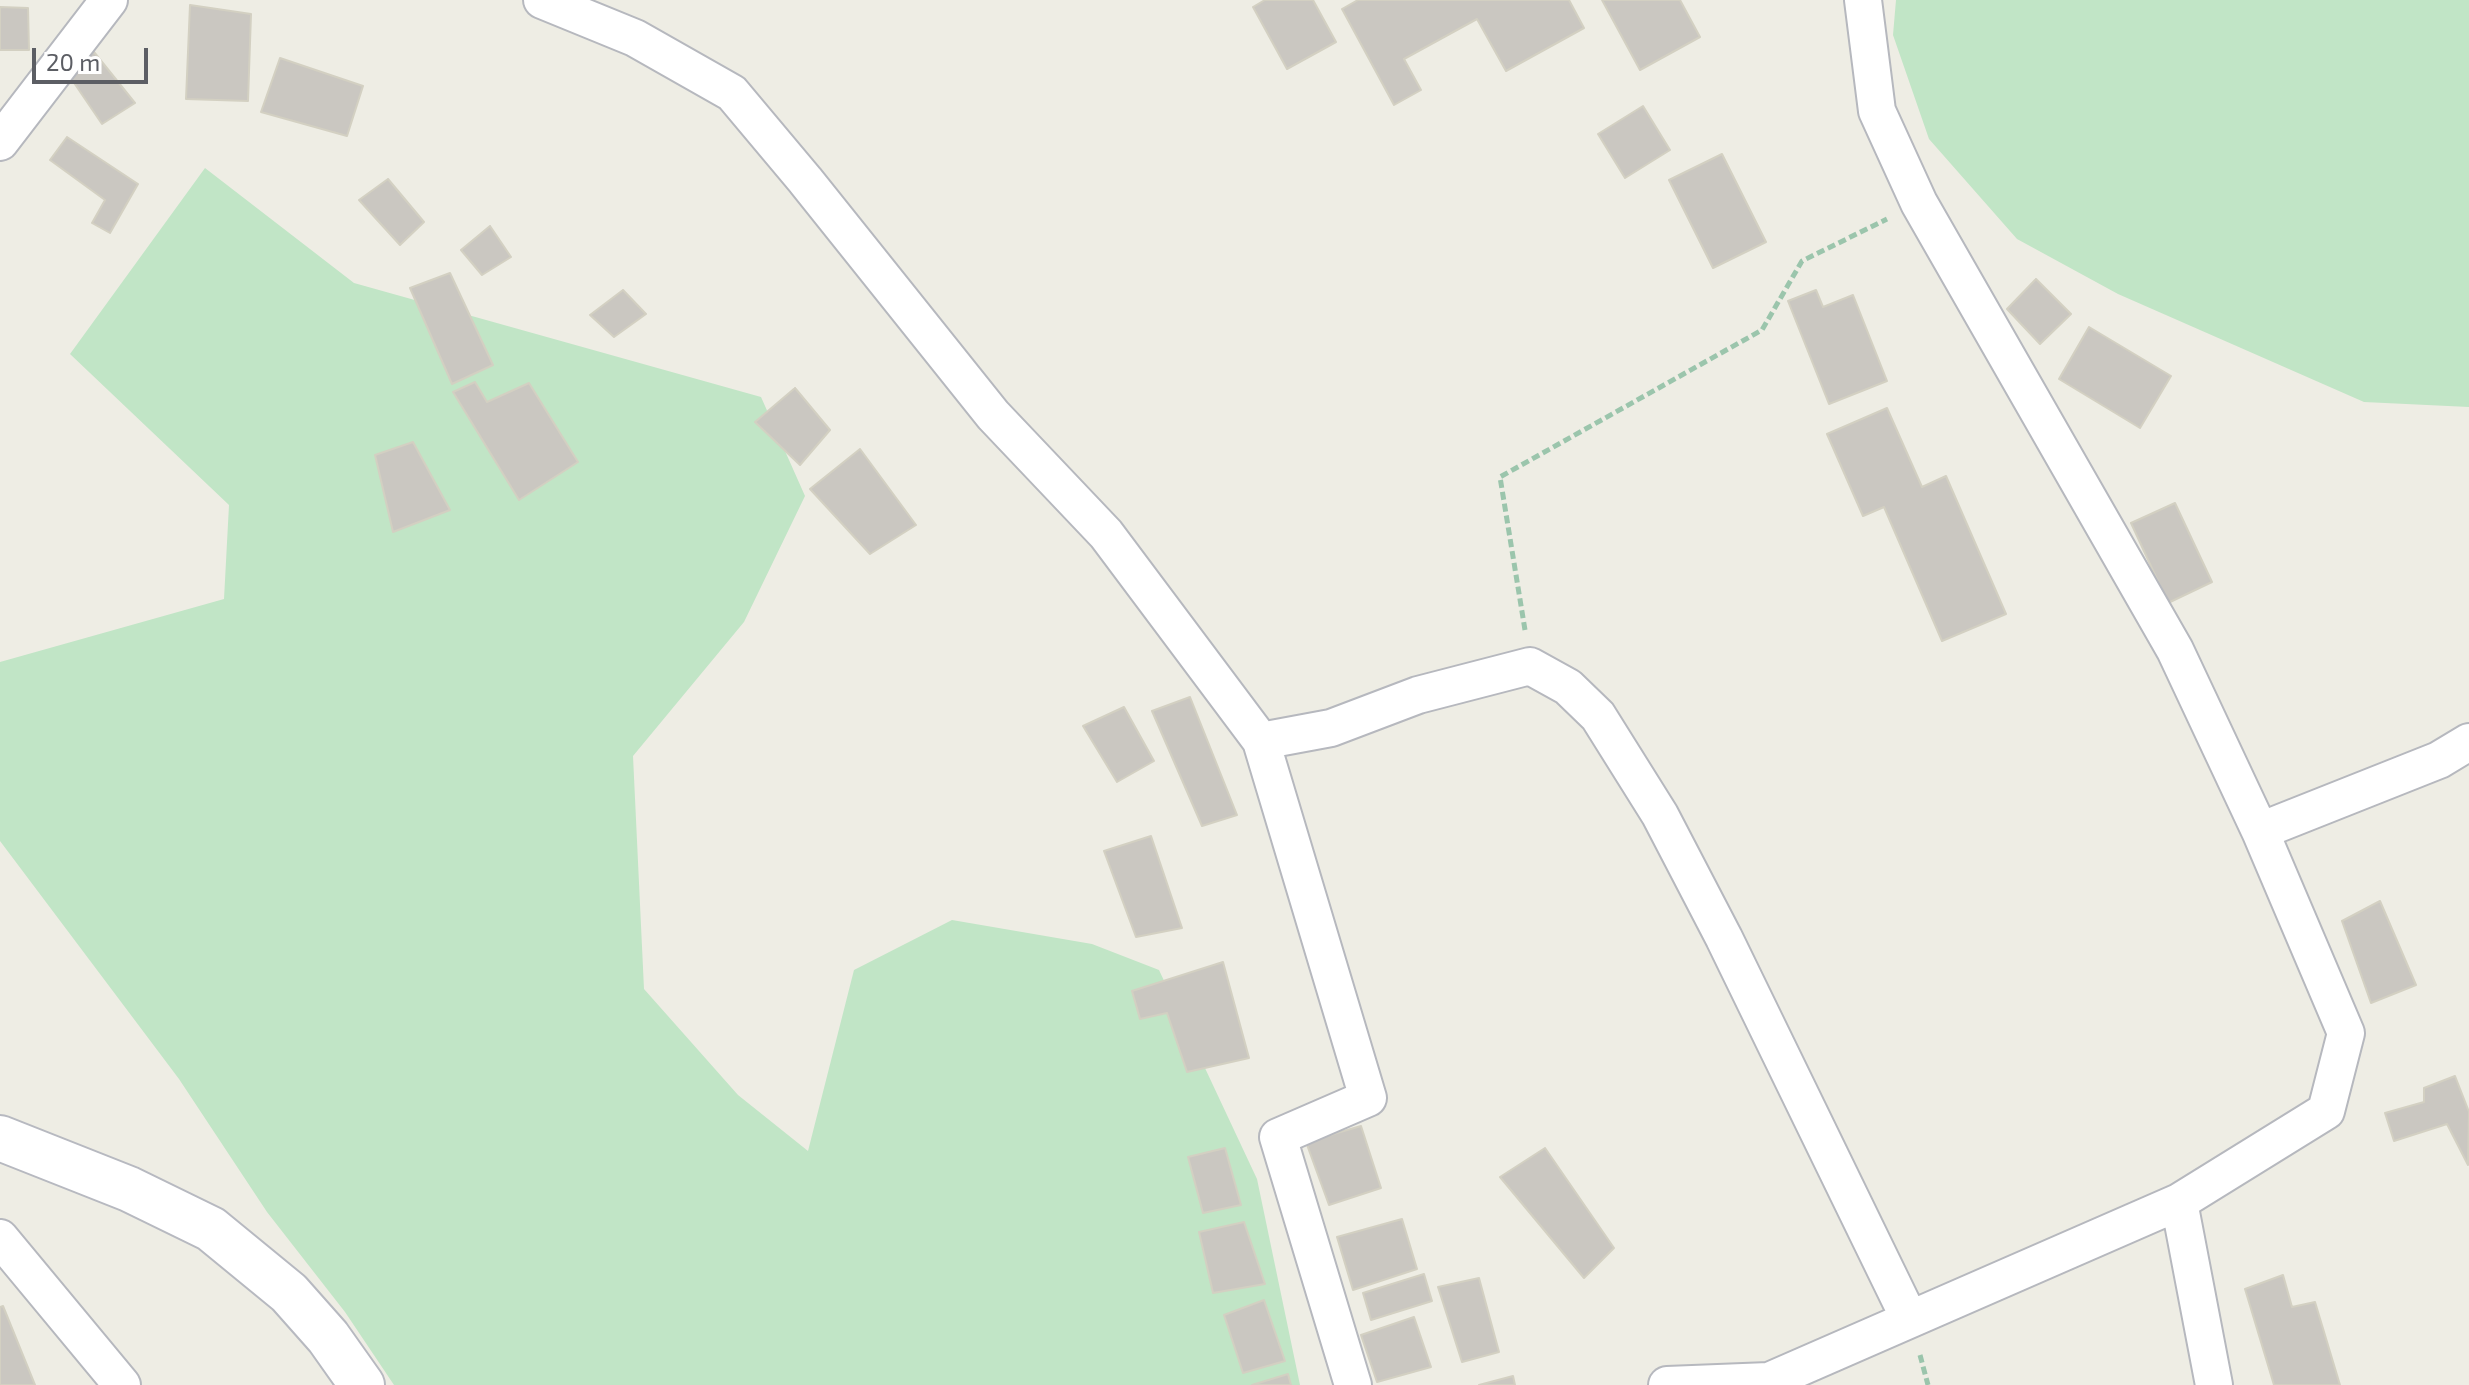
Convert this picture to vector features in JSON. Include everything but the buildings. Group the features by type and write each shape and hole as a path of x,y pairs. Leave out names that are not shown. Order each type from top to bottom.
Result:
{"street":[{"path":"0,142 109,0"},
{"path":"542,0 635,38 732,93 993,415 1106,534 1261,741 1368,1098 1278,1137 1353,1385"},
{"path":"1667,1385 1769,1381 2179,1202 2326,1111 2346,1033 2260,831 2175,650 1919,203 1877,111 1863,0"},
{"path":"1261,741 1331,728 1418,695 1530,666 1568,687 1598,716 1660,815 1724,938 1909,1318"},
{"path":"2260,831 2439,760 2469,742"},
{"path":"0,1138 129,1189 211,1229 289,1293 328,1337 362,1385"},
{"path":"2179,1202 2214,1385"},
{"path":"0,1238 122,1385"}],"path":[{"path":"1530,666 1500,477 1762,330 1802,261 1919,203"}],"green space":[{"path":"1896,0 2469,0 2469,407 2364,402 2118,294 2017,239 1929,139 1893,35"},
{"path":"205,168 354,283 761,397 805,496 744,622 633,756 644,989 738,1095 808,1151 854,970 952,920 1092,944 1159,970 1257,1179 1300,1385 394,1385 345,1312 267,1212 179,1079 0,841 0,662 224,599 229,505 70,354"}]}
